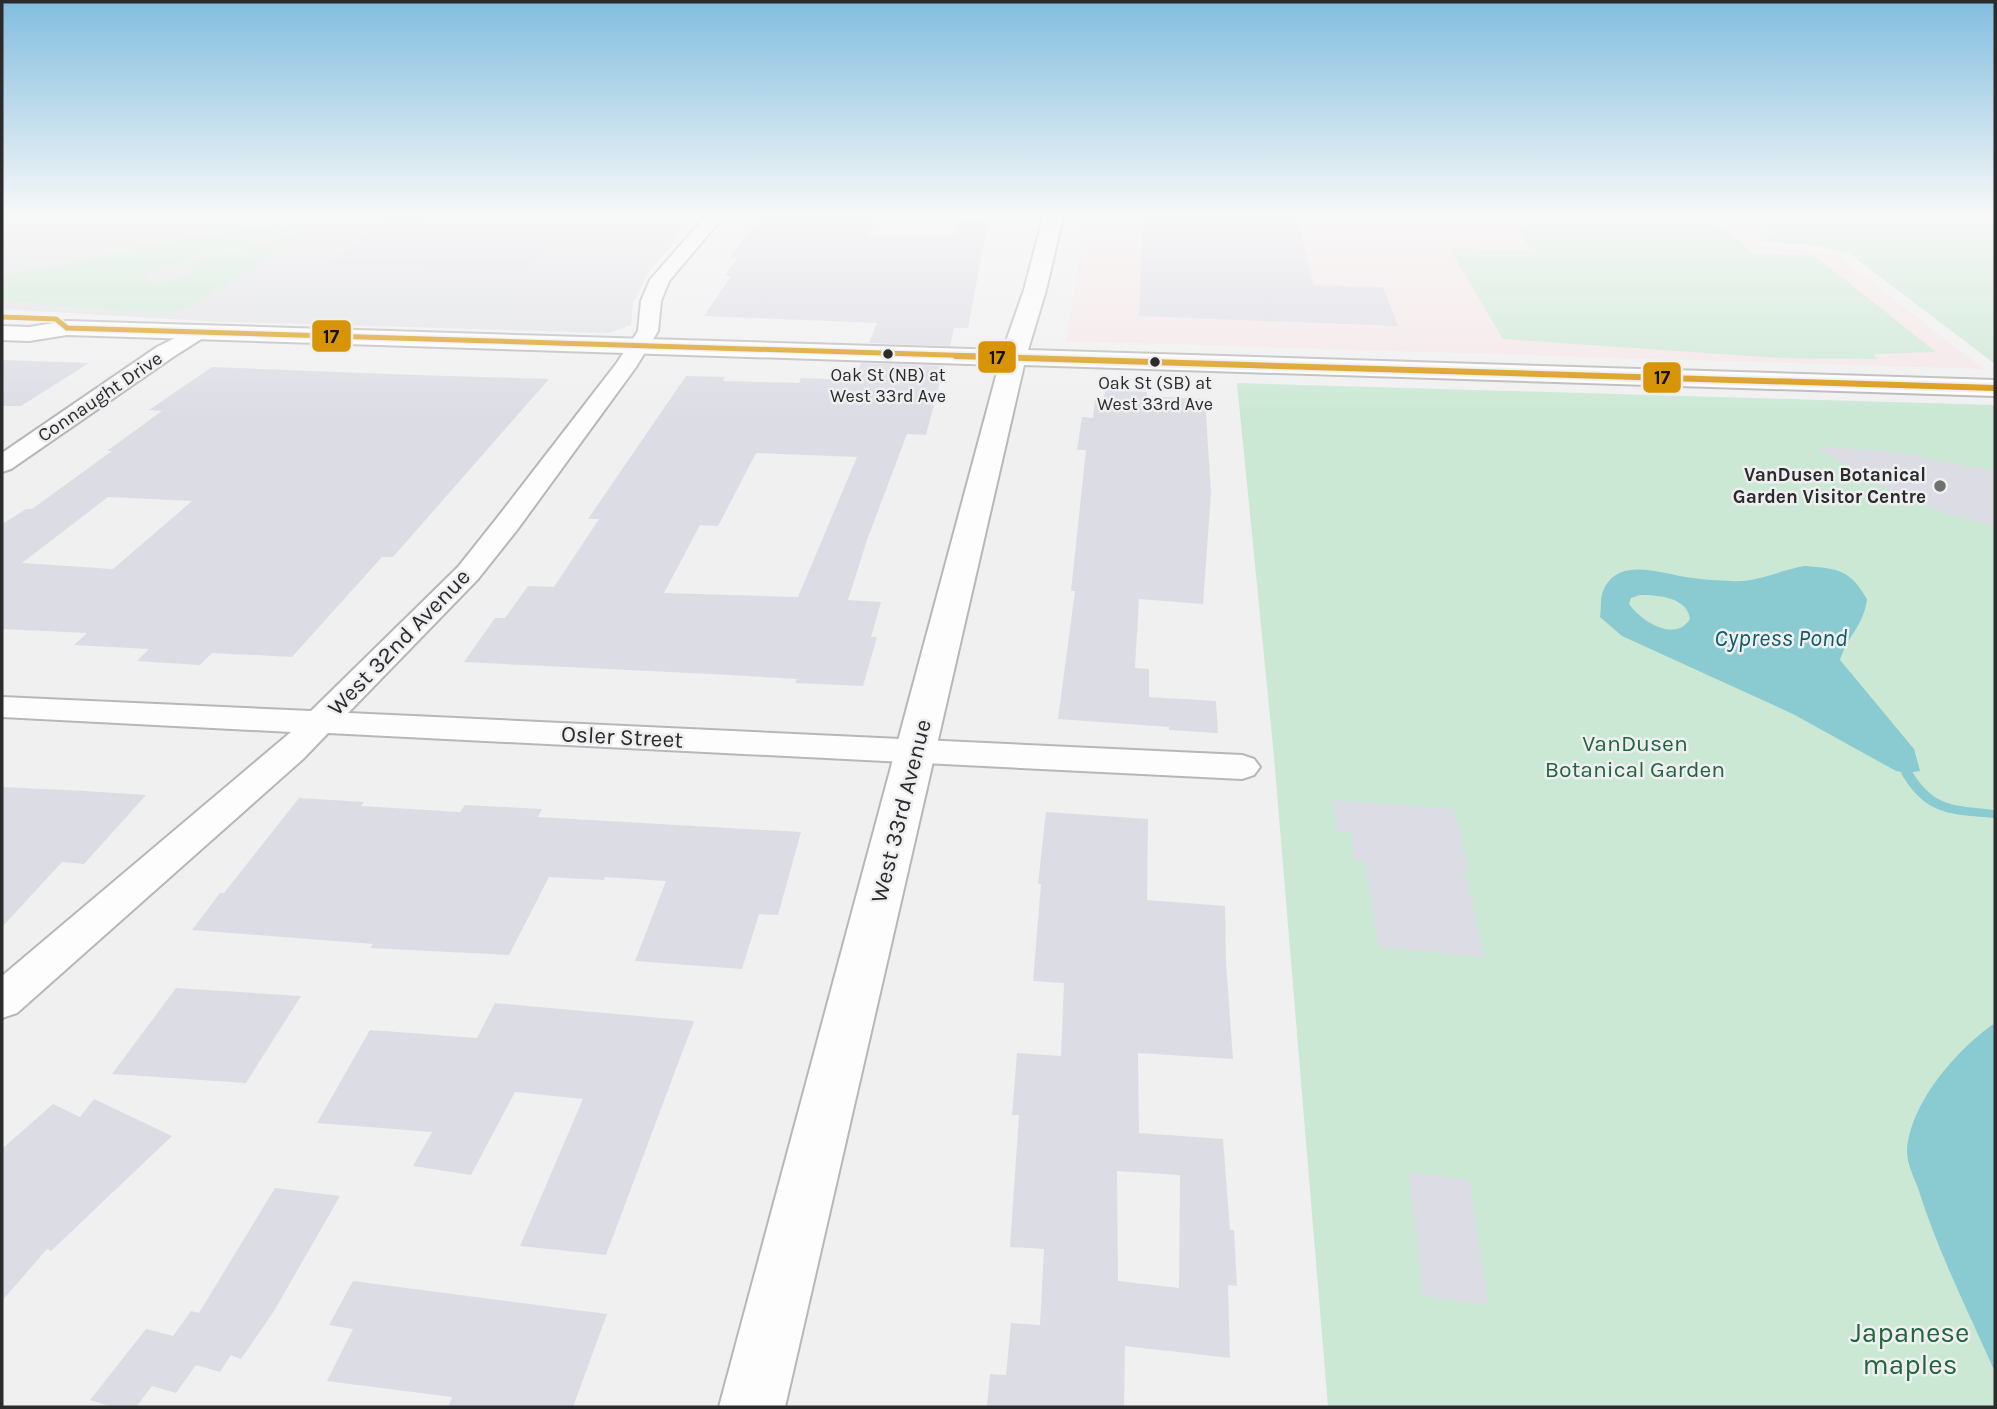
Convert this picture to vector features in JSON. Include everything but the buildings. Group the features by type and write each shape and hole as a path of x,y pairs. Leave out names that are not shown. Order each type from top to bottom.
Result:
{"main road":[{"name":"West 33rd Avenue","path":"752,1407 1013,358 1037,283"},
{"path":"2,317 56,319 67,328"},
{"path":"2,333 29,334 67,328 1995,388"}],"street":[{"name":"West 32nd Avenue","path":"2,1001 83,933 320,723 468,573 648,331 651,301 659,283"},
{"name":"Connaught Drive","path":"2,464 199,332"},
{"name":"Osler Street","path":"2,707 1242,768"}],"shaded area":[{"path":"2,283 643,283 633,303 631,325 609,333 204,321 2,309"},
{"path":"1075,283 1873,283 1984,369 1066,341"}],"green space":[{"path":"2,283 229,283 188,308 162,313 2,300"},
{"path":"1470,283 1849,283 1936,352 1874,354 1877,359 1779,358 1503,339"},
{"path":"1888,283 1995,283 1995,364"},
{"name":"VanDusen Botanical Garden","path":"1237,383 1995,405 1995,1407 1328,1407 1274,757"}],"water":[{"name":"Cypress Pond","path":"1817,567 1842,572 1861,589 1867,599 1863,616 1840,660 1914,749 1920,771 1896,771 1793,714 1622,636 1600,617 1606,585 1614,576 1624,571 1647,570 1698,579 1741,581 1796,568","holes":["1640,595 1663,597 1678,602 1688,612 1690,619 1684,626 1676,629 1658,627 1641,617 1629,604 1631,598"]},
{"path":"1995,1023 1995,1372 1935,1235 1907,1152 1916,1115 1938,1079 1966,1047"}],"waterway":[{"path":"1907,773 1915,786 1933,803 1956,810 1995,814"}],"transit line":[{"name":"17","path":"2,317 56,319 67,328 1995,388"}],"place":[{"name":"Oak St (NB) at West 33rd Ave","path":"888,354"},
{"name":"Oak St (SB) at West 33rd Ave","path":"1155,362"},
{"name":"VanDusen Botanical Garden Visitor Centre","path":"1940,486"}],"park label":[{"name":"Japanese maples","path":"1910,1348"}]}
